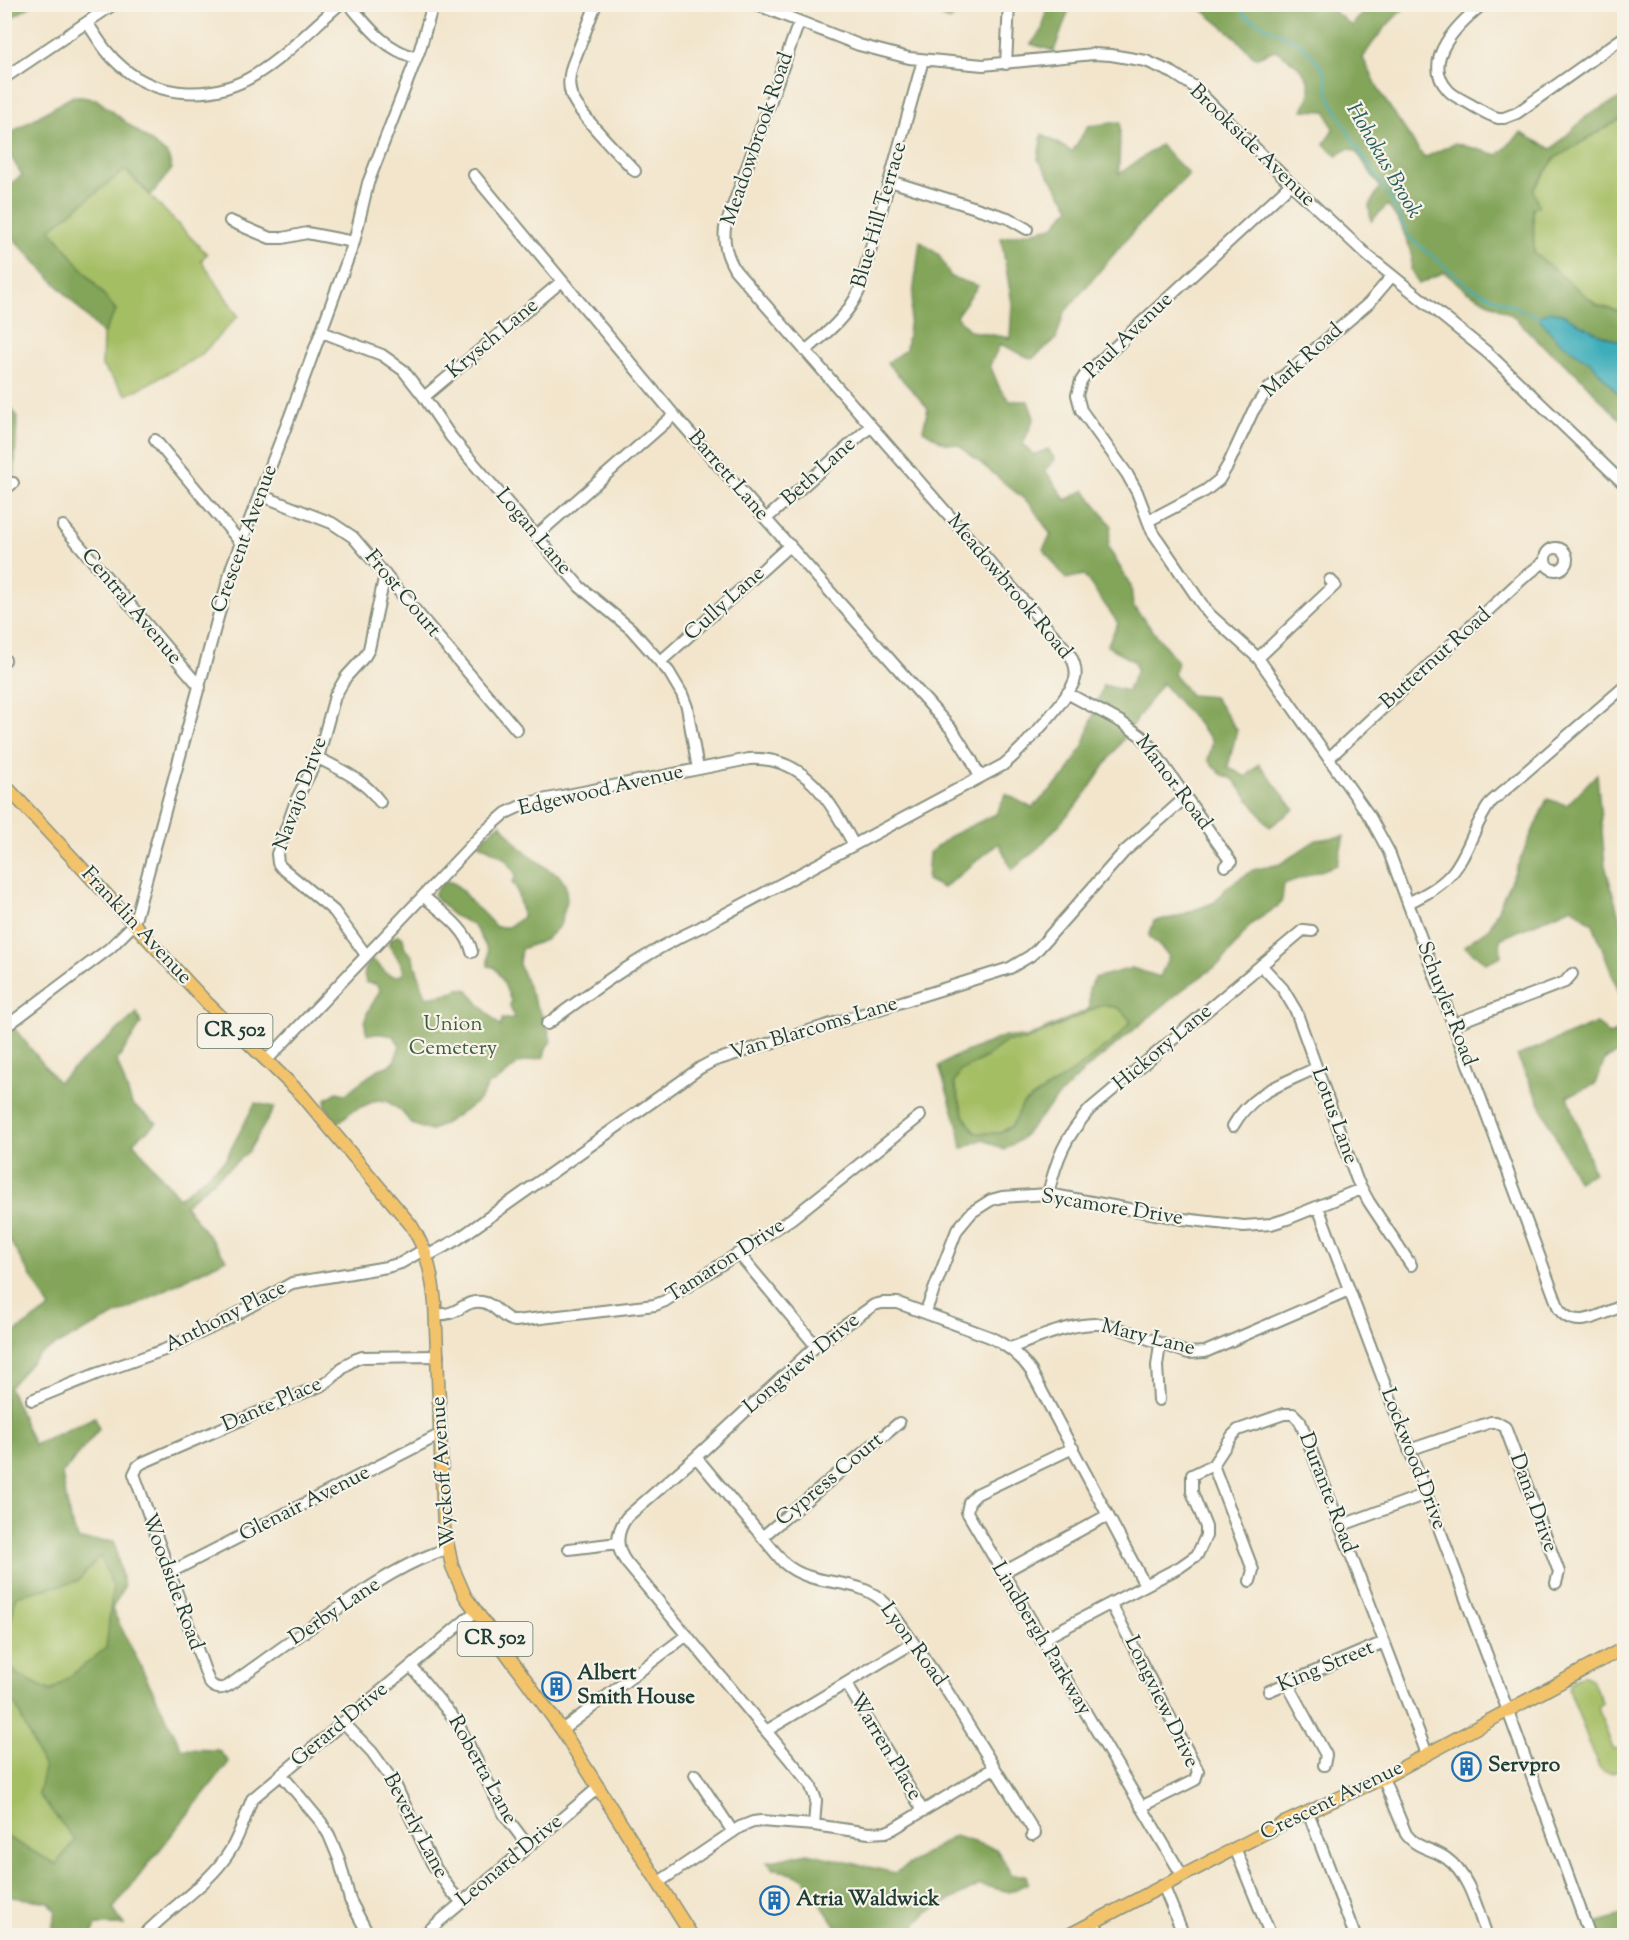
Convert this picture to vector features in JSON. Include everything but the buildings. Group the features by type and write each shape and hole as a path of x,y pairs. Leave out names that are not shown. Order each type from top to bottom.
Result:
{"main road":[{"name":"Franklin Avenue","path":"4,784 214,1011 267,1060 315,1110 411,1225 426,1253 432,1273 434,1296"},
{"name":"Wyckoff Avenue","path":"434,1296 444,1528 447,1549 458,1581 475,1612 562,1730 692,1935"},
{"name":"Crescent Avenue","path":"1067,1935 1235,1848 1383,1778 1624,1648"}],"street":[{"path":"4,78 114,4"},
{"path":"87,24 111,57 133,76 158,87 180,92 200,93 226,88 254,75 268,66 340,4"},
{"path":"349,4 386,44 400,53 416,58"},
{"name":"Crescent Avenue","path":"135,924 224,593 354,242 368,183 416,58 433,4"},
{"path":"596,4 572,66 571,93 578,108 635,171"},
{"name":"Brookside Avenue","path":"754,4 878,51 923,60 983,65 1093,54 1133,58 1162,68 1193,86 1368,256 1504,368 1624,484"},
{"path":"1006,64 1009,4"},
{"path":"1483,4 1462,22 1440,52 1438,68 1443,83 1454,95 1498,118 1517,113 1624,37"},
{"name":"Meadowbrook Road","path":"547,1024 635,961 1014,757 1072,687 1076,673 1069,653 735,270 726,253 724,234 799,22"},
{"name":"Blue Hill Terrace","path":"805,351 839,323 854,303 859,291 923,60"},
{"name":"Barrett Lane","path":"474,175 674,415 953,731 980,777"},
{"path":"890,181 1008,218 1027,229"},
{"name":"Paul Avenue","path":"1258,658 1209,614 1158,541 1137,492 1127,474 1081,410 1077,395 1085,375 1292,184"},
{"path":"230,221 270,238 307,233 354,242"},
{"name":"Mark Road","path":"1148,521 1205,491 1219,480 1252,411 1267,390 1369,303 1392,276"},
{"name":"Krysch Lane","path":"424,397 562,281"},
{"name":"Logan Lane","path":"322,332 370,350 387,358 403,370 451,437 580,587 631,629 660,662 676,682 687,707 698,769"},
{"path":"536,536 674,415"},
{"name":"Beth Lane","path":"766,519 871,426"},
{"path":"154,440 241,543"},
{"name":"Frost Court","path":"260,495 332,523 358,542 517,730"},
{"name":"Central Avenue","path":"63,526 200,687"},
{"name":"Cully Lane","path":"660,662 790,546"},
{"name":"Butternut Road","path":"1329,758 1522,579 1545,561"},
{"name":"Navajo Drive","path":"366,956 334,911 281,867 277,854 297,798 318,758 335,696 346,677 366,656 369,649 385,574"},
{"path":"1258,658 1335,585 1330,580"},
{"name":"Schuyler Road","path":"1258,658 1380,834 1454,1024 1559,1309 1567,1317 1579,1321 1624,1305"},
{"path":"1408,903 1435,888 1452,873 1463,856 1478,821 1491,802 1624,687"},
{"name":"Manor Road","path":"1067,693 1121,722 1141,736 1231,862 1225,866"},
{"path":"318,758 354,776 380,802"},
{"name":"Edgewood Avenue","path":"267,1060 495,820 515,808 539,801 760,758 783,762 810,780 833,809 854,845"},
{"name":"Van Blarcoms Lane","path":"426,1253 458,1239 713,1061 1021,963 1038,949 1124,852 1186,797"},
{"path":"423,896 455,924 471,944 472,952"},
{"path":"4,1028 110,948 135,924"},
{"name":"Hickory Lane","path":"1048,1194 1062,1147 1072,1130 1090,1109 1303,930 1312,932"},
{"name":"Lotus Lane","path":"1261,965 1283,989 1290,1001 1361,1189 1411,1265"},
{"path":"1454,1024 1565,982 1572,974"},
{"path":"1233,1126 1239,1115 1255,1098 1316,1068"},
{"name":"Tamaron Drive","path":"436,1314 449,1314 466,1305 479,1302 491,1305 505,1318 515,1322 643,1308 665,1301 791,1219 920,1116"},
{"name":"Sycamore Drive","path":"926,1313 952,1239 968,1216 981,1205 1002,1197 1048,1194 1183,1219 1244,1226 1287,1220 1361,1189"},
{"name":"Lockwood Drive","path":"1318,1207 1590,1935"},
{"name":"Anthony Place","path":"32,1400 164,1350 219,1324 292,1283 387,1267 426,1253"},
{"path":"740,1254 816,1346"},
{"name":"Mary Lane","path":"1010,1348 1088,1324 1110,1325 1188,1353 1205,1352 1349,1290"},
{"name":"Longview Drive","path":"618,1543 619,1530 627,1517 696,1457 816,1346 867,1309 882,1303 898,1303 990,1337 1018,1354 1031,1371 1145,1585"},
{"path":"1159,1400 1157,1366 1160,1344"},
{"name":"Dante Place","path":"142,1463 316,1388 354,1359 438,1356"},
{"name":"Durante Road","path":"1145,1585 1180,1567 1197,1555 1206,1536 1206,1527 1192,1492 1192,1475 1213,1465 1238,1430 1284,1414 1293,1414 1300,1420 1427,1754"},
{"name":"Dana Drive","path":"1409,1450 1491,1422 1501,1424 1507,1431 1559,1572 1556,1583"},
{"name":"Cypress Court","path":"762,1537 899,1423"},
{"name":"Glenair Avenue","path":"169,1573 441,1434"},
{"name":"Lindbergh Parkway","path":"1072,1448 976,1494 969,1502 968,1517 1182,1875"},
{"name":"Lyon Road","path":"696,1457 784,1563 811,1579 856,1586 872,1592 887,1605 947,1691 1035,1833 1032,1835"},
{"name":"Woodside Road","path":"142,1463 135,1470 135,1479 209,1682 216,1688 228,1686"},
{"path":"1213,1465 1253,1570 1251,1581"},
{"path":"1340,1526 1426,1494"},
{"path":"1002,1573 1108,1515"},
{"path":"569,1549 618,1543 626,1562 810,1784 816,1800 814,1825"},
{"name":"Derby Lane","path":"228,1686 310,1627 390,1574 414,1561 447,1549"},
{"path":"1041,1640 1145,1585"},
{"name":"Longview Drive","path":"1111,1604 1198,1771 1191,1782 1141,1808"},
{"name":"Gerard Drive","path":"143,1935 199,1887 227,1856 236,1841 252,1799 475,1612"},
{"path":"562,1730 687,1635"},
{"name":"King Street","path":"1269,1691 1384,1642"},
{"path":"766,1731 914,1643"},
{"name":"Roberta Lane","path":"411,1666 457,1722 504,1814 528,1846"},
{"path":"1294,1679 1291,1690 1326,1755 1324,1765"},
{"name":"Warren Place","path":"846,1683 923,1811"},
{"name":"Beverly Lane","path":"343,1722 372,1752 390,1776 432,1863 462,1902"},
{"path":"659,1882 744,1825 761,1821 877,1833 893,1829 994,1768"},
{"path":"281,1774 329,1835 339,1859 350,1900 369,1935"},
{"path":"696,1775 733,1832"},
{"path":"1383,1778 1406,1834 1416,1845 1447,1858 1462,1874 1487,1935"},
{"name":"Leonard Drive","path":"422,1935 599,1787"},
{"path":"1308,1812 1355,1935"},
{"path":"1235,1848 1271,1935"},
{"path":"1163,1885 1184,1935"},
{"path":"1094,1921 1100,1935"}],"green space":[{"path":"5,4 32,4 32,5 5,22"},
{"path":"921,5 962,5 950,21"},
{"path":"1048,5 1081,5 1070,7 1054,51 1031,44 1042,30"},
{"path":"1196,5 1327,5 1352,26 1369,5 1409,5 1384,29 1363,58 1383,97 1424,158 1455,143 1498,155 1521,133 1552,149 1588,115 1624,96 1624,117 1555,158 1533,190 1539,206 1533,208 1534,253 1597,305 1624,313 1624,343 1600,334 1557,340 1591,363 1624,400 1624,422 1578,375 1541,344 1512,315 1467,291 1444,272 1419,284 1411,270 1412,253 1400,223 1388,205 1371,221 1369,206 1380,187 1357,152 1349,148 1337,156 1324,144 1333,129 1326,111 1303,110 1310,92 1310,85 1303,72 1275,50 1255,58 1234,36"},
{"path":"73,96 96,99 168,155 172,169 151,195 125,170 50,229 116,310 103,334 11,236 5,240 5,188 22,175 5,147 5,136"},
{"path":"1624,117 1624,313 1597,305 1534,253 1533,190 1555,158"},
{"path":"1120,122 1119,174 1160,145 1189,174 1136,228 1064,313 1056,339 1032,359 1000,344 990,365 1000,389 1010,401 1028,401 1034,418 1023,444 1034,455 1048,449 1055,460 1045,470 1066,500 1085,490 1111,525 1108,547 1131,586 1133,606 1178,662 1174,674 1190,695 1214,697 1237,730 1228,767 1246,777 1259,764 1294,809 1270,827 1233,779 1221,774 1208,760 1213,741 1162,683 1081,800 1039,847 1012,870 999,843 943,888 927,880 929,853 952,835 996,814 1006,794 1032,808 1066,775 1084,744 1103,685 1127,691 1137,670 1133,661 1107,646 1118,623 1084,575 1066,579 1043,549 1051,535 1031,505 959,445 944,443 923,430 928,408 887,363 906,349 920,241 939,255 951,277 978,286 956,316 970,331 1010,338 1012,303 1001,238 1053,227 1070,207 1038,159 1042,134 1072,152 1088,126"},
{"path":"125,170 207,254 201,260 238,316 200,356 127,395 102,366 103,334 116,310 50,229"},
{"path":"4,398 17,416 14,480 5,468"},
{"path":"1597,774 1605,865 1624,934 1624,1005 1593,924 1572,907 1500,939 1501,956 1486,963 1464,946 1490,927 1547,799 1567,805"},
{"name":"Union Cemetery","path":"501,824 520,847 549,870 558,874 566,889 567,901 560,925 545,940 521,949 519,964 535,1003 547,1024 551,1041 544,1057 519,1063 495,1083 488,1084 473,1105 430,1131 412,1124 401,1111 387,1101 377,1100 352,1111 337,1124 325,1105 326,1099 337,1092 346,1094 379,1069 390,1065 400,1046 394,1036 367,1034 365,1027 368,1011 380,990 376,984 367,983 364,976 371,960 391,976 401,975 403,972 401,963 389,945 389,940 399,935 403,938 405,949 412,956 421,986 427,997 455,992 458,988 468,990 501,1027 502,1019 514,1017 510,1006 511,1001 502,979 494,967 488,966 488,951 478,932 472,924 452,915 434,894 443,881 454,883 496,927 508,927 523,917 516,887 512,883 516,876 513,869 501,856 479,844 491,830"},
{"path":"1344,836 1337,865 1284,884 1282,900 1277,907 1251,924 1222,962 1182,990 1084,1071 1020,1140 1004,1150 983,1139 962,1149 959,1130 939,1066 956,1056 1005,1036 1026,1038 1089,1009 1089,988 1095,978 1132,968 1160,977 1169,956 1149,936 1154,921 1176,917 1215,902 1227,887 1253,870 1280,864 1316,840","holes":["1102,1005 1119,1008 1131,1021 1118,1037 1071,1073 1023,1104 1012,1126 1000,1133 975,1133 964,1116 954,1083 960,1071 986,1057 1006,1041 1025,1041"]},
{"path":"1102,1005 1119,1008 1131,1021 1118,1037 1071,1073 1023,1104 1012,1126 1000,1133 975,1133 964,1116 954,1082 960,1071 986,1057 1006,1041 1025,1041"},
{"path":"137,1013 141,1024 117,1061 132,1104 157,1123 133,1142 179,1198 225,1160 255,1103 275,1107 248,1152 185,1205 226,1259 39,1354 9,1387 34,1445 95,1417 99,1429 62,1474 70,1520 79,1540 114,1541 124,1587 112,1609 182,1749 218,1750 229,1762 113,1909 124,1925 96,1925 92,1935 50,1935 56,1911 49,1902 5,1896 5,1836 56,1864 75,1840 38,1794 44,1768 16,1706 5,1697 5,1659 18,1675 51,1691 106,1648 113,1586 100,1556 78,1581 16,1596 5,1651 5,1339 50,1308 5,1233 5,1026 10,1023 58,1082"},
{"path":"1597,1023 1609,1035 1624,1029 1624,1051 1605,1059 1596,1084 1568,1096 1594,1173 1577,1181 1517,1056"},
{"path":"4,1398 85,1572 100,1556 113,1586 109,1623 182,1785 35,1882 4,1886"},
{"path":"1583,1675 1592,1679 1602,1703 1598,1708 1613,1749 1620,1749 1624,1761 1621,1768 1615,1771 1607,1772 1599,1768 1569,1690 1571,1682"},
{"path":"954,1836 996,1849 1011,1875 1026,1875 1028,1883 1010,1892 980,1885 927,1912 915,1925 920,1935 838,1935 839,1931 803,1878 773,1869 767,1862 808,1853 895,1873"},
{"path":"1624,1914 1624,1935 1599,1935 1594,1924"}],"water":[{"path":"1550,311 1562,314 1599,334 1624,343 1624,400 1591,363 1557,340 1538,317"}],"waterway":[{"name":"Hohokus Brook","path":"1238,4 1245,16 1303,45 1325,72 1329,96 1353,141 1392,201 1409,237 1470,287 1540,318"}],"place":[{"name":"Albert Smith House","path":"556,1686"},
{"name":"Servpro","path":"1467,1766"},
{"name":"Atria Waldwick","path":"775,1900"}]}
